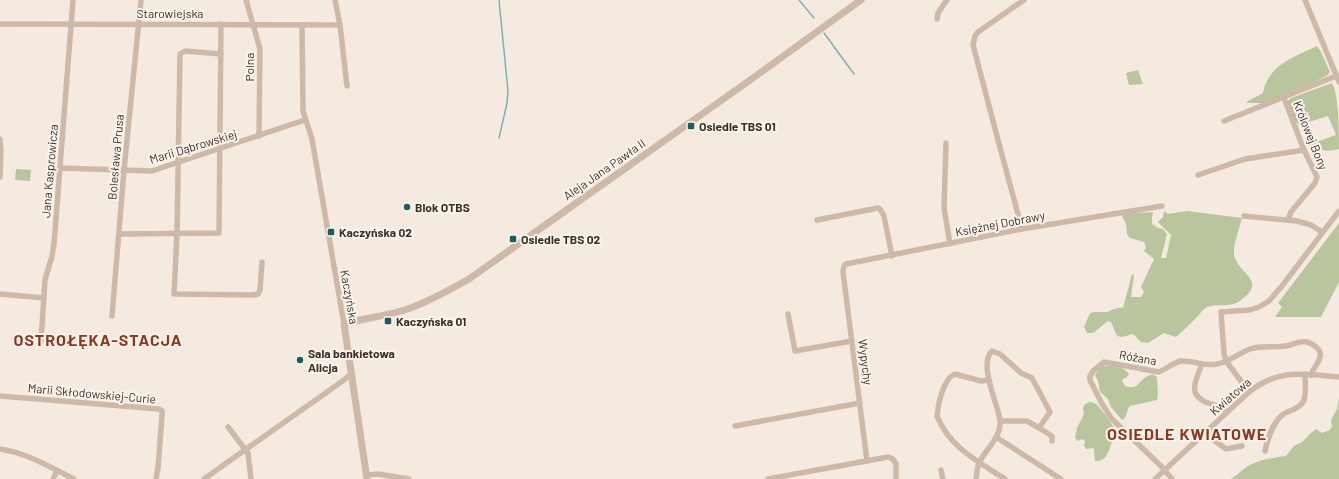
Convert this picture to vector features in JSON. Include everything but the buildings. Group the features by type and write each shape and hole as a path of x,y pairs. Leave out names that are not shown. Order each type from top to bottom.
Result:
{"street":[{"name":"Jana Kasprowicza","path":"41,342 45,278 52,256 73,0"},
{"name":"Bolesława Prusa","path":"112,316 124,170 142,0"},
{"name":"Polna","path":"246,0 260,49 259,136"},
{"path":"336,0 347,86"},
{"name":"Aleja Jana Pawła II","path":"344,324 423,304 469,279 861,0"},
{"path":"937,19 938,14 947,0"},
{"path":"1022,229 974,51 974,40 978,32 1024,0"},
{"path":"1305,0 1339,82"},
{"name":"Starowiejska","path":"0,24 340,25"},
{"path":"119,234 219,233 221,24"},
{"name":"Kaczyńska","path":"302,25 302,111 313,143 352,373 366,477"},
{"path":"221,54 185,52 180,54 177,233 174,294 258,294 260,290 262,262"},
{"path":"1224,121 1336,76"},
{"name":"Królowej Bony","path":"1284,98 1304,150 1317,177 1315,183 1292,212 1288,220"},
{"name":"Marii Dąbrowskiej","path":"60,168 152,171 305,120"},
{"path":"0,140 0,176"},
{"path":"946,143 944,208 950,244"},
{"path":"1198,175 1245,159 1304,150"},
{"name":"Księżnej Dobrawy","path":"844,266 1022,229 1162,206"},
{"path":"817,220 878,208 884,216 892,256"},
{"path":"1249,392 1226,361 1221,312 1250,310 1269,301 1339,211"},
{"path":"1244,216 1288,220 1311,225 1322,232"},
{"name":"Wypychy","path":"844,266 843,272 867,460"},
{"path":"0,294 44,298"},
{"path":"788,314 796,351 852,341"},
{"name":"Różana","path":"1164,470 1111,418 1093,386 1090,376 1104,362 1159,372 1172,364 1182,361 1214,365 1226,361 1245,351 1258,347 1286,346 1307,342 1319,350 1321,355 1320,360 1308,375"},
{"path":"976,479 979,462 996,437 1000,421 988,380 988,361 991,352 1000,354 1021,373 1030,377 1034,381 1050,412 1039,428"},
{"path":"1202,364 1194,386 1196,396 1204,401 1220,406 1227,412"},
{"path":"204,479 352,373"},
{"path":"988,380 974,379 958,374 949,376 945,383 937,418 954,443 967,455 1005,479"},
{"name":"Kwiatowa","path":"1155,479 1249,392 1261,383 1274,377 1289,374 1339,377"},
{"path":"1265,451 1270,433 1281,417 1300,406 1302,403 1305,395 1308,375"},
{"name":"Marii Skłodowskiej-Curie","path":"0,396 159,409 162,411 162,415 156,479"},
{"path":"735,426 860,403"},
{"path":"1000,421 1027,421 1052,436 1052,441"},
{"path":"228,427 248,455 251,479"},
{"path":"1204,433 1226,449 1242,446"},
{"path":"996,437 1061,479"},
{"path":"0,449 26,455 74,479"},
{"path":"768,479 890,457 894,459 896,464 896,479"},
{"path":"941,470 943,479"},
{"path":"1164,470 1172,479"},
{"path":"53,479 57,471"},
{"path":"366,477 378,474 409,479"}],"green space":[{"path":"1317,46 1330,72 1328,75 1287,96 1267,103 1246,103 1263,93 1270,75 1283,63"},
{"path":"1138,70 1143,84 1129,85 1126,73"},
{"path":"1332,83 1337,105 1339,149 1315,149 1308,145 1336,135 1328,116 1299,125 1291,114 1288,101 1291,98"},
{"path":"16,169 31,170 30,181 15,180"},
{"path":"1164,211 1168,214 1187,211 1242,218 1234,251 1235,259 1251,281 1252,287 1249,293 1236,303 1207,307 1176,337 1164,333 1148,343 1141,342 1133,334 1122,337 1117,336 1111,322 1108,321 1093,333 1087,333 1084,327 1090,313 1107,312 1116,308 1123,308 1132,274 1134,275 1131,297 1141,297 1144,292 1141,287 1154,259 1144,251 1146,248 1144,242 1130,238 1127,234 1126,224 1121,214 1153,212 1152,224 1163,229 1167,234 1161,258 1166,258 1171,235 1158,222 1163,217"},
{"path":"1339,223 1339,282 1321,317 1275,317 1282,307 1278,303"},
{"path":"1103,366 1117,367 1127,371 1129,374 1122,381 1125,386 1129,387 1137,385 1146,377 1153,374 1157,377 1157,400 1130,406 1125,418 1122,420 1111,407 1108,399 1100,392 1095,375"},
{"path":"1339,398 1339,479 1231,479 1255,463 1267,459 1286,456 1294,446 1302,442 1316,429 1322,433 1330,430 1332,426 1331,420 1337,409"},
{"path":"1090,402 1096,404 1100,408 1115,431 1107,454 1099,461 1095,461 1093,448 1086,449 1084,445 1085,441 1082,439 1078,441 1075,438 1077,428 1084,414 1083,408 1085,404"}],"waterway":[{"path":"499,0 508,91 507,103 499,138"},
{"path":"799,0 814,18"},
{"path":"824,33 854,74"}],"place":[{"name":"Osiedle TBS 01","path":"691,126"},
{"name":"Blok OTBS","path":"407,207"},
{"name":"Kaczyńska 02","path":"331,232"},
{"name":"Osiedle TBS 02","path":"513,239"},
{"name":"Kaczyńska 01","path":"388,321"},
{"name":"Sala bankietowa Alicja","path":"300,360"}],"district":[{"name":"OSTROŁĘKA-STACJA","path":"98,339"},
{"name":"OSIEDLE KWIATOWE","path":"1187,433"}]}
